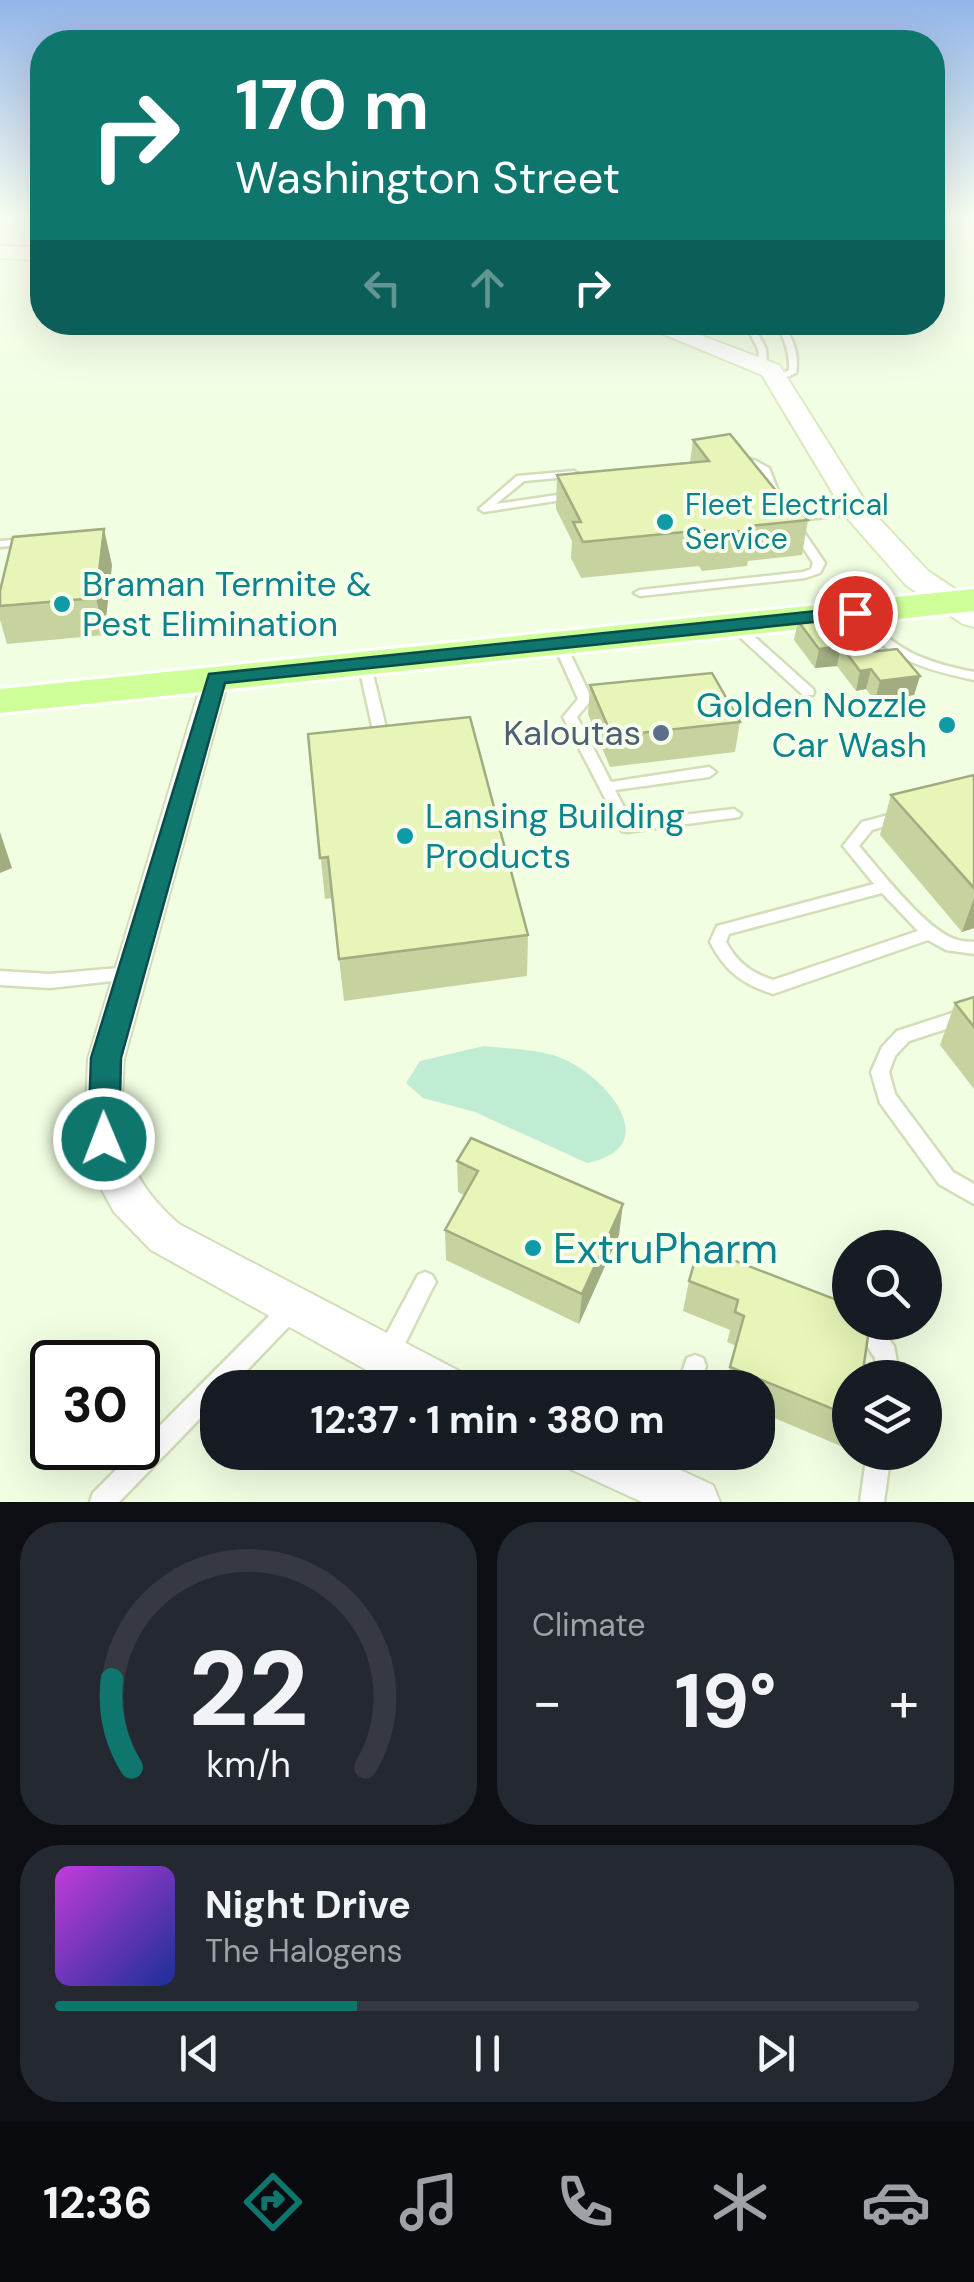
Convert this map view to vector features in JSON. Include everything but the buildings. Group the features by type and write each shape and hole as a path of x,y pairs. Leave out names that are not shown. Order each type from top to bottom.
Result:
{"main road":[{"path":"0,700 855,613 966,606"}],"street":[{"path":"677,335 771,372 857,511 917,578 966,606"},
{"path":"216,678 106,1058 102,1122 112,1172 132,1206 165,1237 411,1370"},
{"path":"644,1470 675,1480"}],"lane":[{"path":"754,335 771,372 793,371 785,335"},
{"path":"640,593 798,578 816,570 819,563 773,495 770,475 759,465 728,460"},
{"path":"577,496 484,508 521,478 595,472"},
{"path":"789,518 857,511"},
{"path":"0,544 39,541"},
{"path":"855,613 885,647 922,665 974,676"},
{"path":"734,625 808,692"},
{"path":"559,643 585,699"},
{"path":"364,662 383,744"},
{"path":"604,697 585,699 570,717 628,827 734,814"},
{"path":"607,787 709,772"},
{"path":"920,812 867,826 851,846 930,933 952,946 974,948"},
{"path":"885,887 723,930 718,942 726,959 750,981 774,987 930,933"},
{"path":"0,978 50,981 131,973"},
{"path":"974,1013 903,1036 888,1052 880,1072 888,1097 946,1178 974,1195"},
{"path":"386,1357 425,1282"},
{"path":"102,1502 294,1307"},
{"path":"872,1502 876,1470"}],"green space":[{"path":"484,1046 543,1053 578,1067 610,1094 626,1127 623,1142 611,1155 587,1163 475,1112 423,1098 406,1083 420,1061"}],"place":[{"name":"Fleet Electrical Service","path":"665,522"},
{"name":"Braman Termite & Pest Elimination","path":"62,604"},
{"name":"Golden Nozzle Car Wash","path":"947,725"},
{"name":"Kaloutas","path":"661,733"},
{"name":"Lansing Building Products","path":"405,836"},
{"name":"ExtruPharm","path":"533,1248"}],"route":[{"path":"104,1139 106,1058 216,678 855,613"}]}
